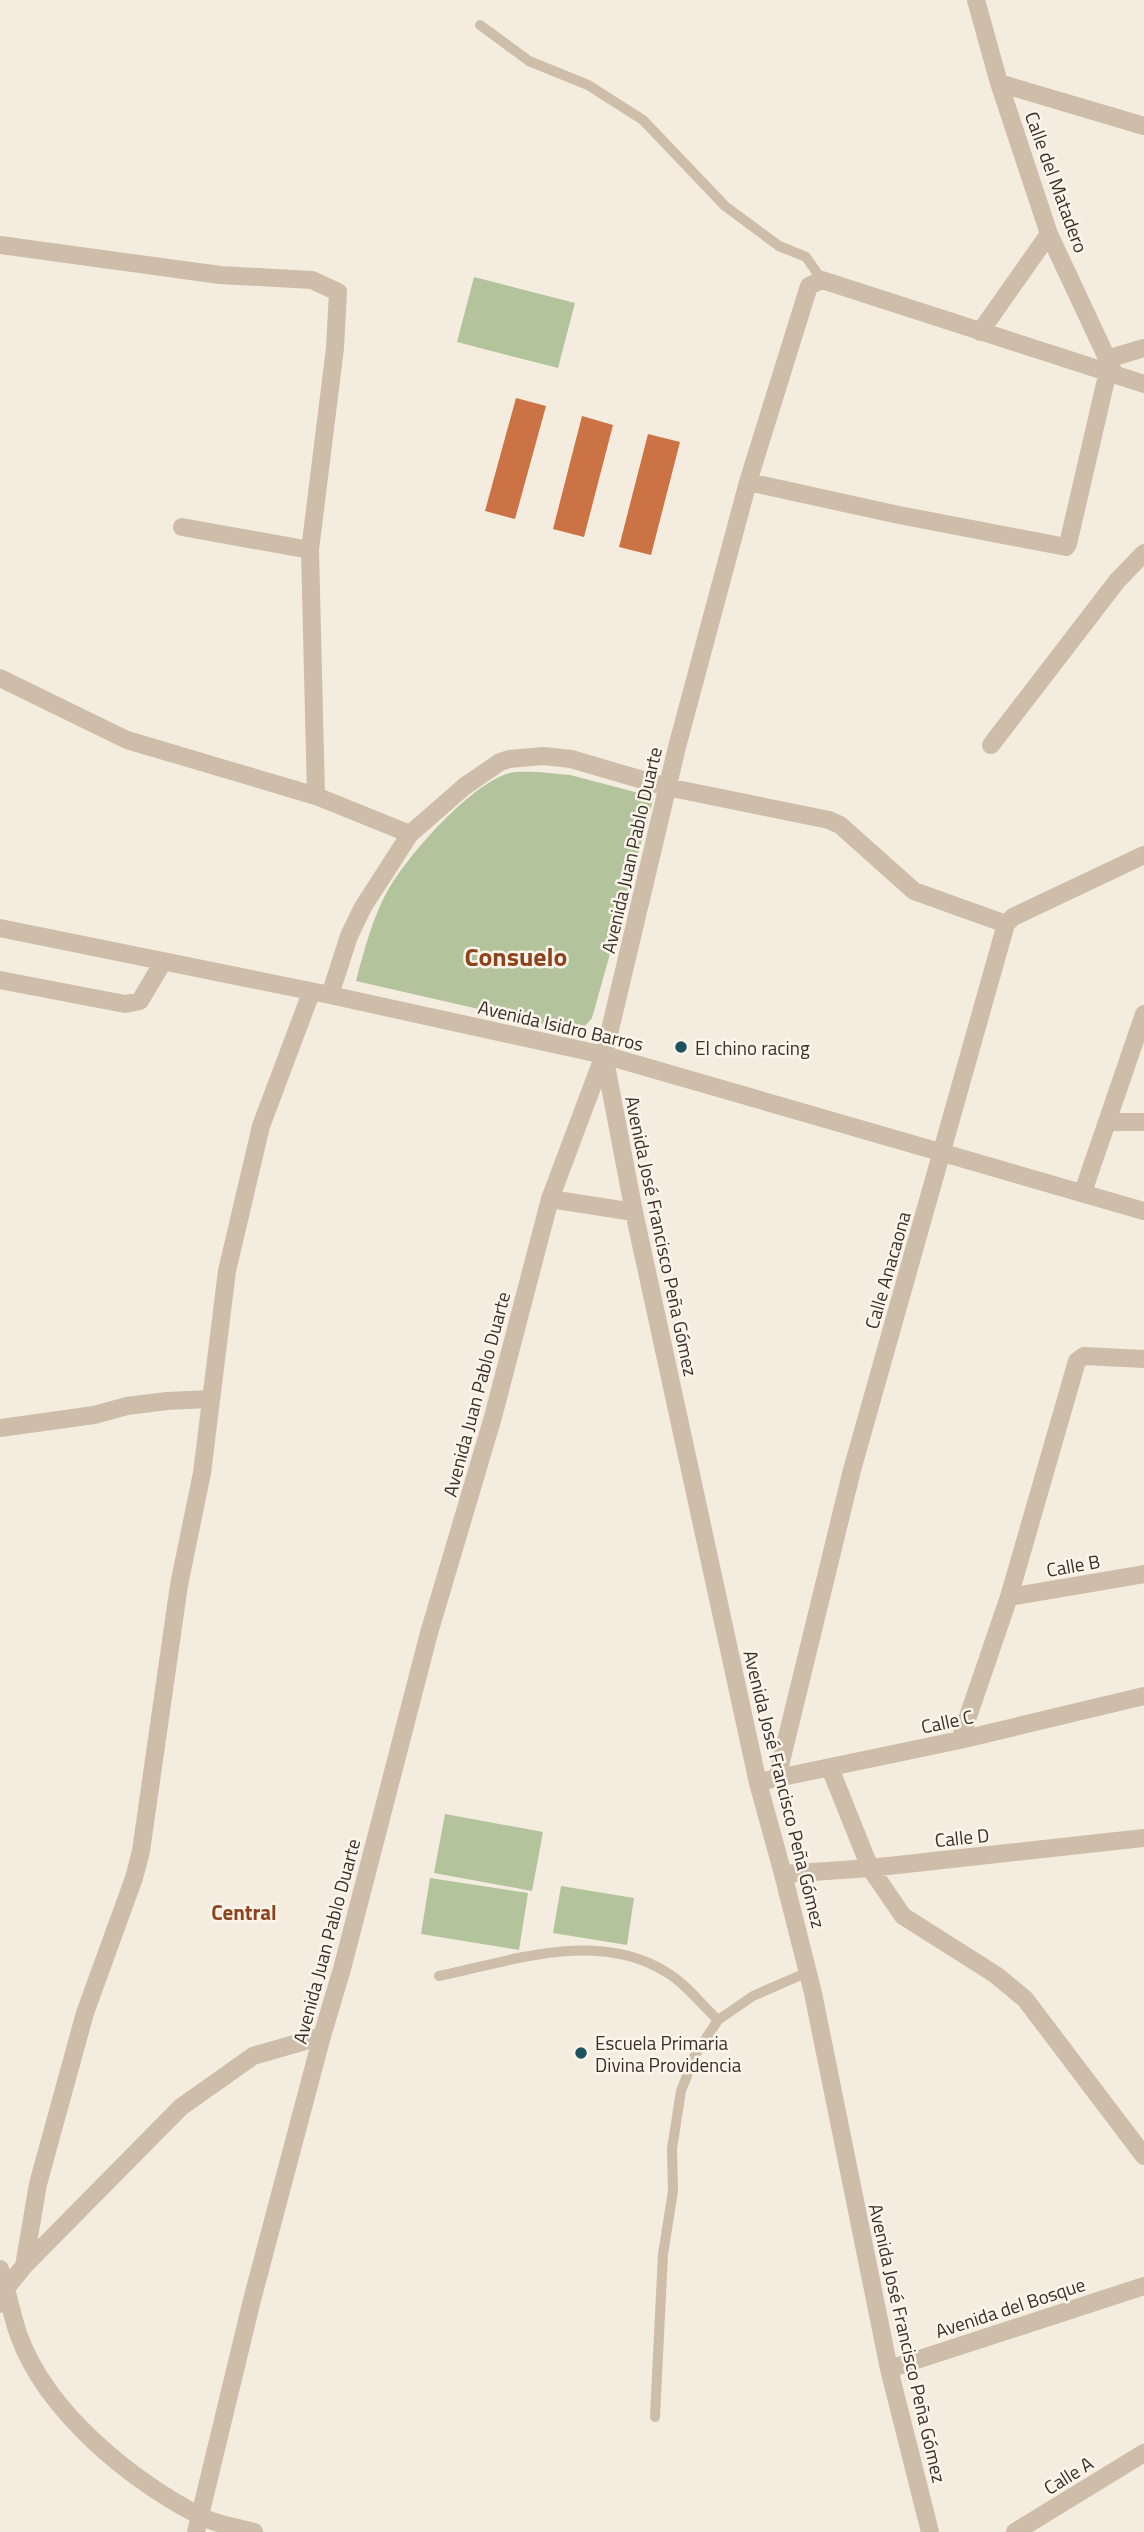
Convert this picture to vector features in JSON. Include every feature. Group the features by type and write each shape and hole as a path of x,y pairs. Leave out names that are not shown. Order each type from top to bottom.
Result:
{"street":[{"name":"Calle del Matadero","path":"976,0 999,83 1049,234 1110,368"},
{"path":"999,83 1144,126"},
{"path":"980,332 1049,234"},
{"path":"0,245 220,275 312,280 338,292 335,348 310,550 316,796"},
{"path":"822,280 980,332 1110,368 1144,384"},
{"name":"Avenida Juan Pablo Duarte","path":"198,2524 252,2300 429,1633 493,1417 551,1199 604,1055 667,787 748,482 809,286 822,280"},
{"path":"748,482 1066,547 1110,368 1144,348"},
{"path":"182,527 310,550"},
{"path":"991,745 1109,591 1144,553"},
{"path":"0,678 127,740 316,796 410,834"},
{"path":"330,995 349,936 363,907 410,834 465,786 500,762 519,757 571,759 667,787 836,822 914,891 1006,924 1013,917 1144,855"},
{"name":"Calle Anacaona","path":"777,1778 852,1471 1006,924"},
{"name":"Avenida Isidro Barros","path":"0,928 330,995 604,1055 1144,1211"},
{"path":"0,980 125,1004 140,1001 163,962"},
{"path":"24,2266 38,2184 85,2013 134,1878 141,1851 179,1585 202,1473 227,1271 258,1137 311,993"},
{"path":"1083,1192 1144,1014"},
{"name":"Avenida José Francisco Peña Gómez","path":"604,1055 634,1212 758,1783 808,1972 889,2369 930,2532"},
{"path":"1108,1122 1144,1122"},
{"path":"551,1199 634,1212"},
{"path":"960,1740 1009,1597 1077,1361 1084,1356 1144,1359"},
{"path":"0,1428 94,1415 127,1406 210,1399"},
{"name":"Calle B","path":"1009,1597 1144,1574"},
{"name":"Calle C","path":"758,1783 960,1740 1144,1696"},
{"path":"830,1768 870,1868 903,1916 996,1975 1024,1999 1144,2156"},
{"name":"Calle D","path":"783,1874 870,1868 1144,1838"},
{"path":"0,2304 7,2287 24,2266 181,2107 253,2056 322,2036"},
{"path":"0,2269 19,2336 38,2375 79,2426 124,2469 198,2524 254,2532"},
{"name":"Avenida del Bosque","path":"889,2369 1144,2286"},
{"name":"Calle A","path":"1015,2532 1144,2453"}],"lane":[{"path":"480,24 529,61 587,85 643,120 726,206 779,246 806,257 822,280"},
{"path":"439,1976 569,1951 609,1951 643,1959 669,1973 718,2020"},
{"path":"655,2417 663,2254 673,2191 674,2138 681,2091 695,2055 718,2020 752,1996 808,1972"}],"green space":[{"path":"474,277 575,303 558,368 457,342"},
{"path":"510,773 570,775 654,797 592,1018 584,1027 574,1031 356,981 379,907 391,885 427,838 459,806 491,781"},
{"path":"445,1814 543,1832 532,1891 434,1873"},
{"path":"430,1878 528,1893 519,1950 421,1934"},
{"path":"561,1886 634,1898 627,1945 553,1933"}],"building":[{"path":"516,398 546,406 515,519 485,511"},
{"path":"582,416 613,425 584,537 553,529"},
{"path":"648,434 680,442 651,555 619,547"}],"place":[{"name":"El chino racing","path":"681,1047"},
{"name":"Escuela Primaria Divina Providencia","path":"581,2053"}],"district":[{"name":"Consuelo","path":"516,956"},
{"name":"Central","path":"244,1912"}]}
